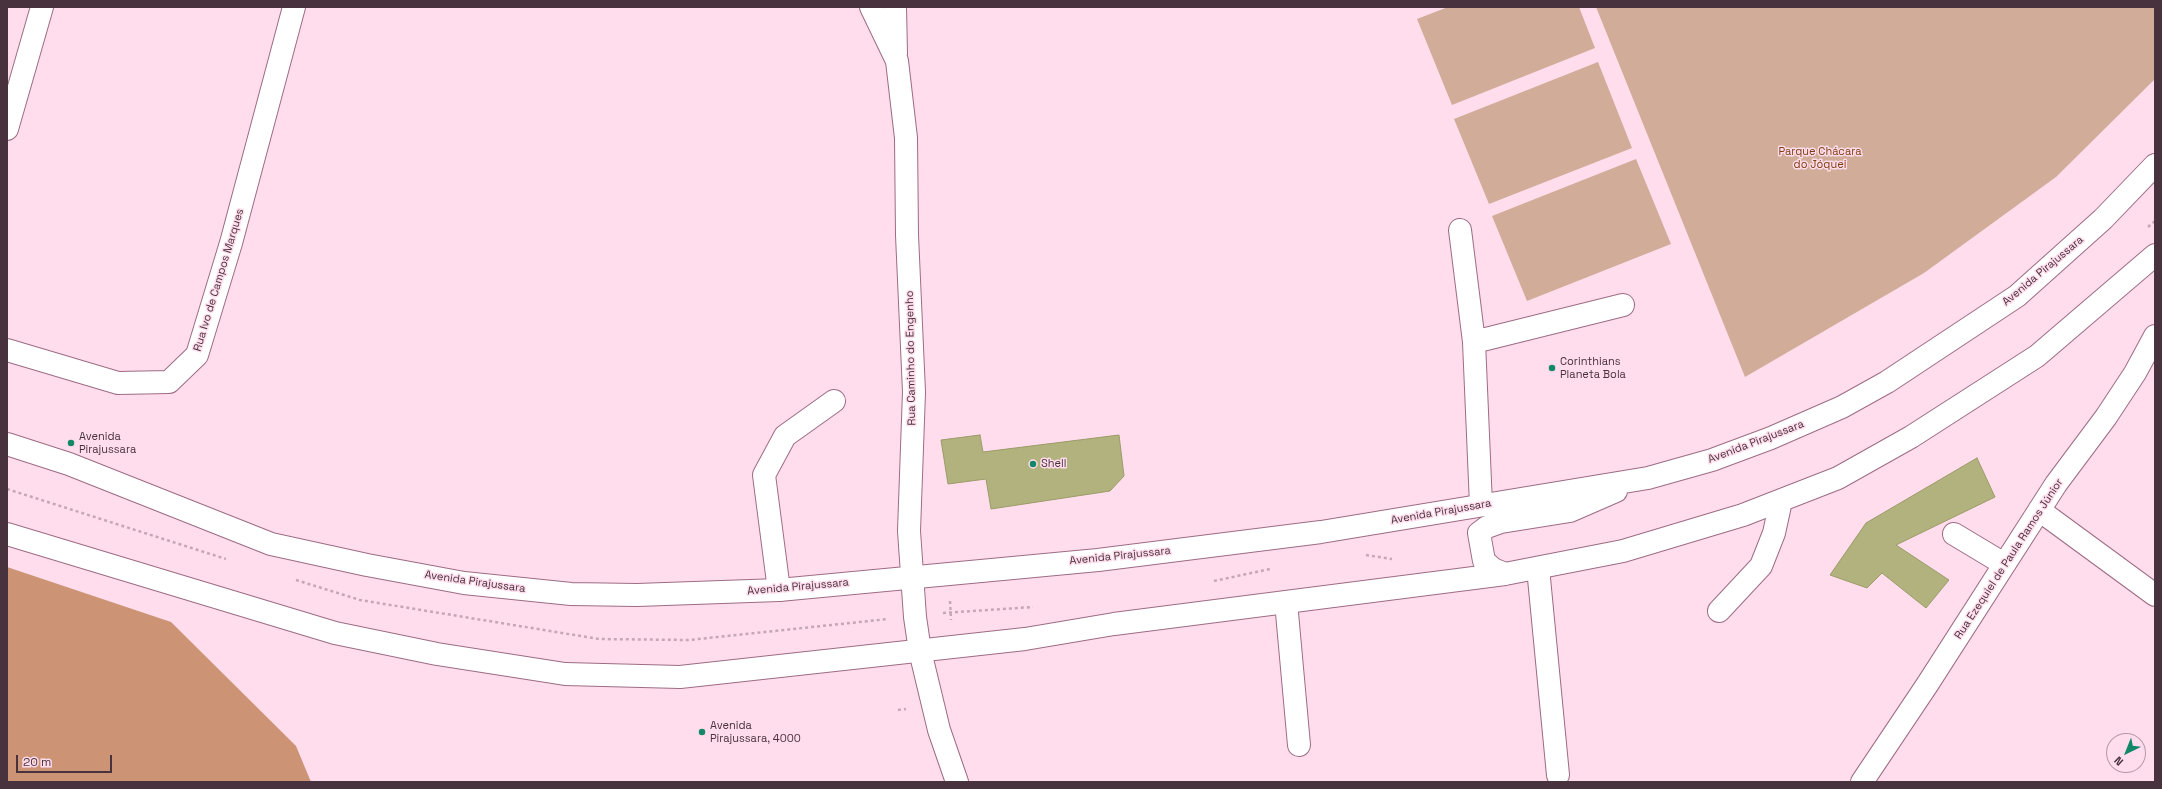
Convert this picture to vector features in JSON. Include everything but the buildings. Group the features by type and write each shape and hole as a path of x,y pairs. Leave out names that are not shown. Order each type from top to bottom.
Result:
{"main road":[{"path":"7,129 42,7"},
{"name":"Rua Ivo de Campos Marques","path":"7,350 118,383 170,382 197,355 231,243 294,7"},
{"name":"Rua Caminho do Engenho","path":"871,7 896,61 906,138 907,234 914,392 909,531 915,617 920,651 939,730 957,782"},
{"path":"895,7 896,61"},
{"name":"Avenida Pirajussara","path":"7,444 69,464 271,544 367,565 464,583 571,594 637,595 779,590 912,576 1098,560 1313,533 1648,478 1712,460 1771,438 1842,407 1887,382 2017,296 2103,219 2155,165"},
{"path":"1460,230 1474,342 1480,505"},
{"path":"7,534 335,633 438,654 565,674 680,677 1025,638 1114,624 1504,574 1623,551 1743,515 1838,478 1911,437 2038,356 2155,255"},
{"path":"1474,342 1623,305"},
{"name":"Rua Ezequiel de Paula Ramos Júnior","path":"1862,782 1928,685 2039,510 2106,417 2135,372 2155,336"},
{"path":"779,590 764,475 785,436 834,401"},
{"path":"1504,574 1493,569 1484,560 1479,533 1487,527 1500,522 1570,511 1648,478"},
{"path":"1719,611 1760,566 1774,533 1781,501"},
{"path":"2039,510 2155,595"},
{"path":"1954,534 2004,564"},
{"path":"1538,568 1558,774"},
{"path":"1286,602 1299,745"}],"green space":[{"path":"1448,7 1579,7 1595,48 1452,105 1417,19"},
{"name":"Parque Chácara do Jóquei","path":"1596,7 2155,7 2155,79 2056,177 1924,273 1745,377"},
{"path":"1598,62 1632,148 1489,204 1454,119"},
{"path":"1636,159 1671,244 1527,301 1492,216"}],"shaded area":[{"path":"7,567 171,622 296,746 311,782 7,782"}],"place":[{"name":"Corinthians Planeta Bola","path":"1552,368"},
{"name":"Avenida Pirajussara","path":"71,443"},
{"name":"Shell","path":"1033,464"},
{"name":"Avenida Pirajussara, 4000","path":"702,732"}]}
